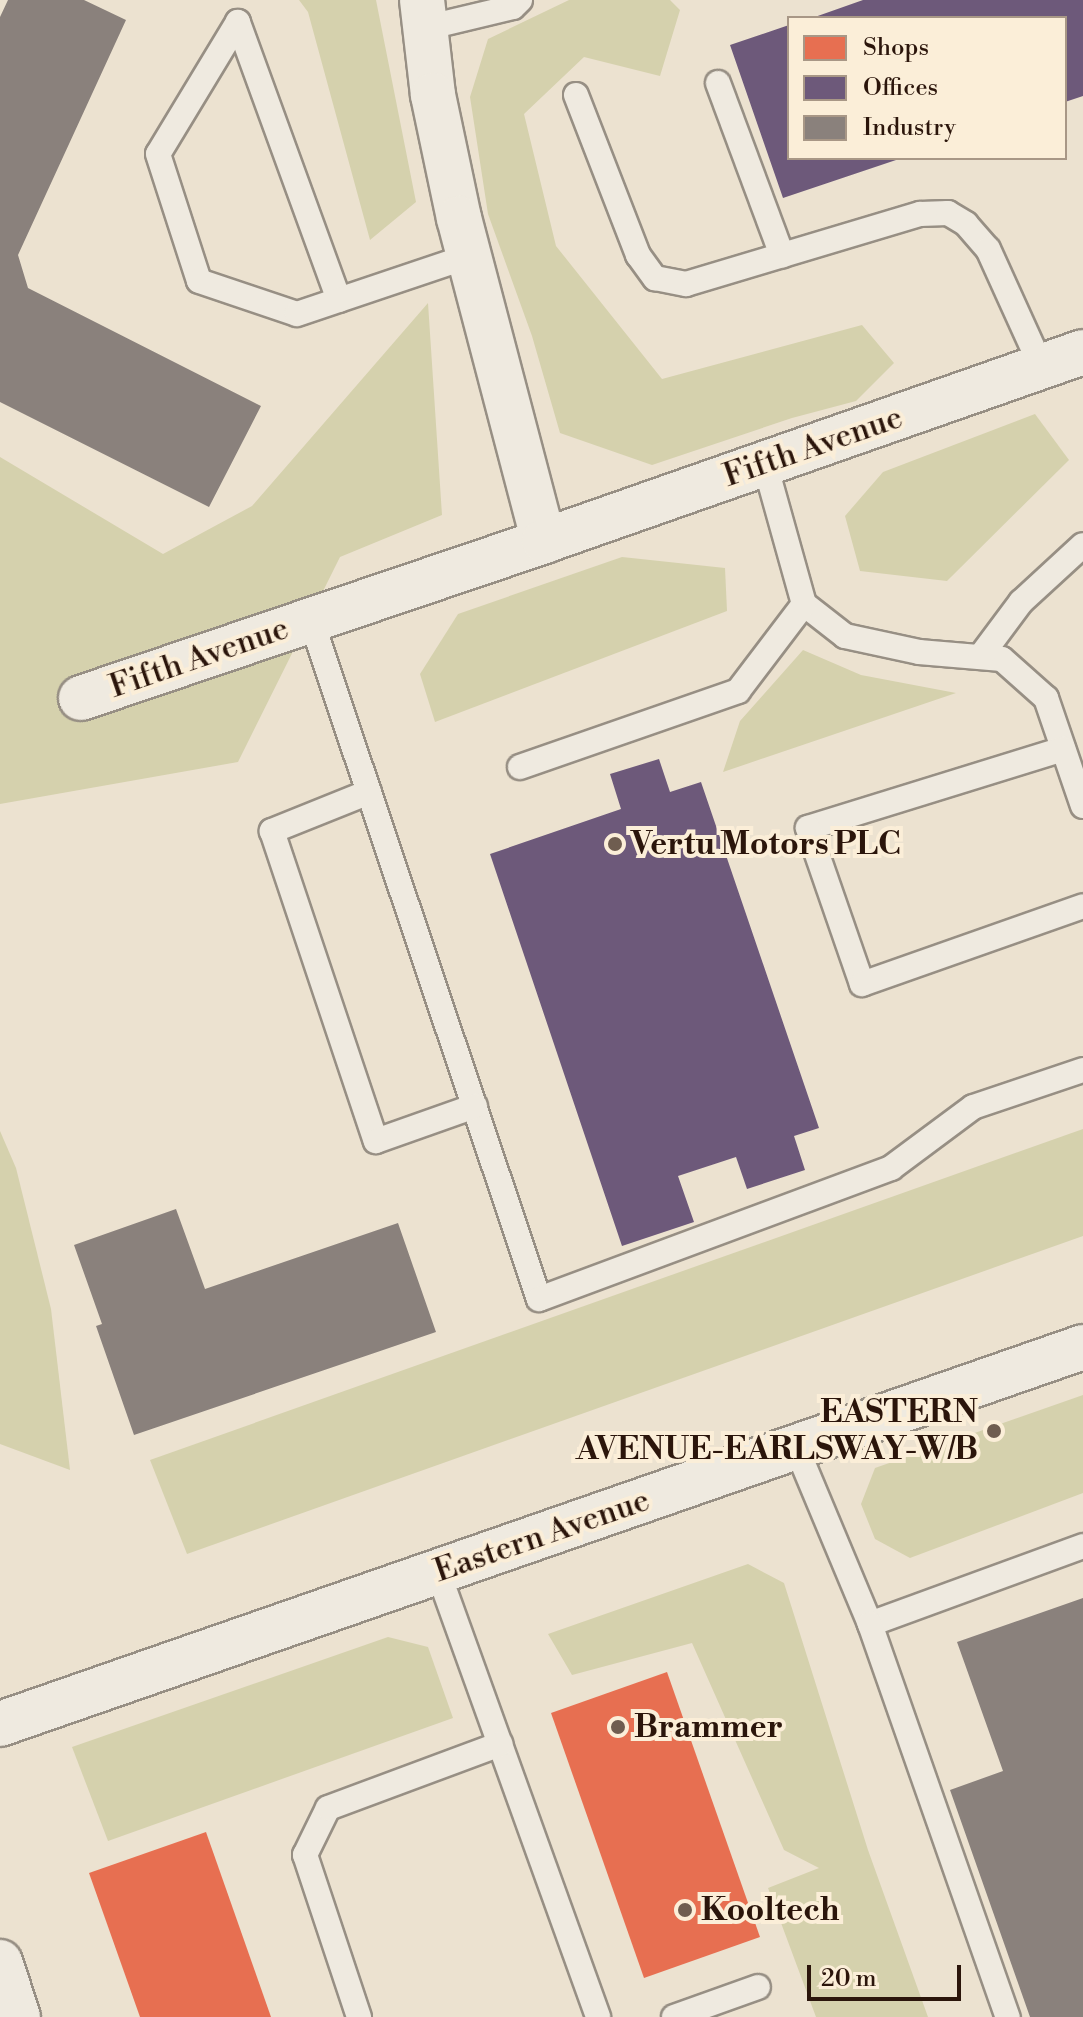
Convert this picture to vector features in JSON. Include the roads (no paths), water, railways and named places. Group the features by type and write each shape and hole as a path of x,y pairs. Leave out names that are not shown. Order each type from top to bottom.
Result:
{"street":[{"path":"423,14 433,95 469,256 544,541"},
{"name":"Fifth Avenue","path":"81,698 544,541 1083,352"},
{"name":"Eastern Avenue","path":"0,1724 1083,1347"},
{"path":"0,1962 18,2017"}],"lane":[{"path":"423,14 513,7 520,0"},
{"path":"339,300 238,22 158,154 199,281 297,314 339,300 469,256"},
{"path":"718,83 782,255"},
{"path":"576,95 638,255 655,278 686,284 920,214 948,213 966,224 988,249 1041,366"},
{"path":"765,464 804,604 845,636 919,652 1002,659 1046,698 1083,806"},
{"path":"980,657 1021,602 1083,545"},
{"path":"520,767 738,691 804,604"},
{"path":"311,620 539,1299 891,1168 973,1107 1083,1070"},
{"path":"1063,749 808,828 862,984 1083,906"},
{"path":"369,792 272,831 376,1141 475,1106"},
{"path":"796,1447 870,1624 1008,2017"},
{"path":"870,1624 1083,1546"},
{"path":"438,1572 598,2017"},
{"path":"359,2017 305,1855 328,1808 500,1744"},
{"path":"674,2017 758,1987"}],"place":[{"name":"Vertu Motors PLC","path":"615,844"},
{"name":"EASTERN AVENUE-EARLSWAY-W/B","path":"994,1431"},
{"name":"Brammer","path":"618,1727"},
{"name":"Kooltech","path":"685,1910"}]}
